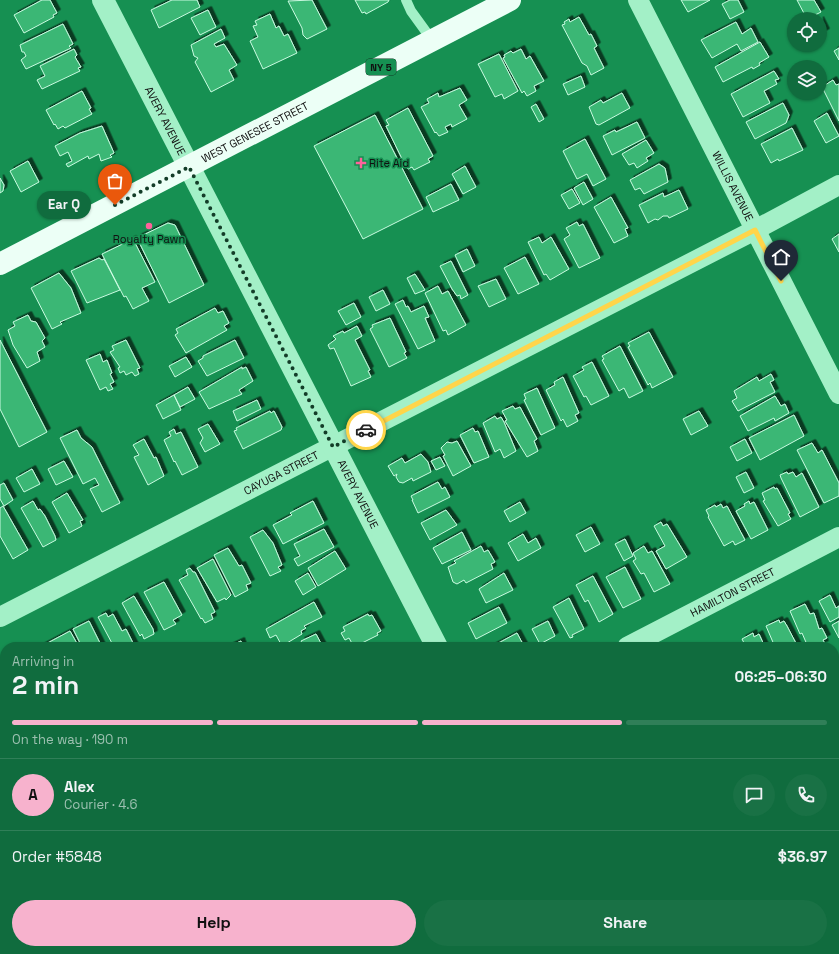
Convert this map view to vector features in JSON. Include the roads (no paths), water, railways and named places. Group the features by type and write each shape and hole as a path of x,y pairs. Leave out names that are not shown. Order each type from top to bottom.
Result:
{"main road":[{"name":"WEST GENESEE STREET","path":"0,264 510,0"}],"street":[{"name":"AVERY AVENUE","path":"103,0 434,642"},
{"name":"WILLIS AVENUE","path":"638,0 839,394"},
{"name":"CAYUGA STREET","path":"0,617 755,230 839,185"},
{"name":"HAMILTON STREET","path":"637,642 839,537"}],"lane":[{"path":"406,0 432,40"}],"place":[{"name":"Rite Aid","path":"361,163"},
{"name":"Ear Q","path":"115,205"},
{"name":"Royalty Pawn","path":"149,226"}]}
